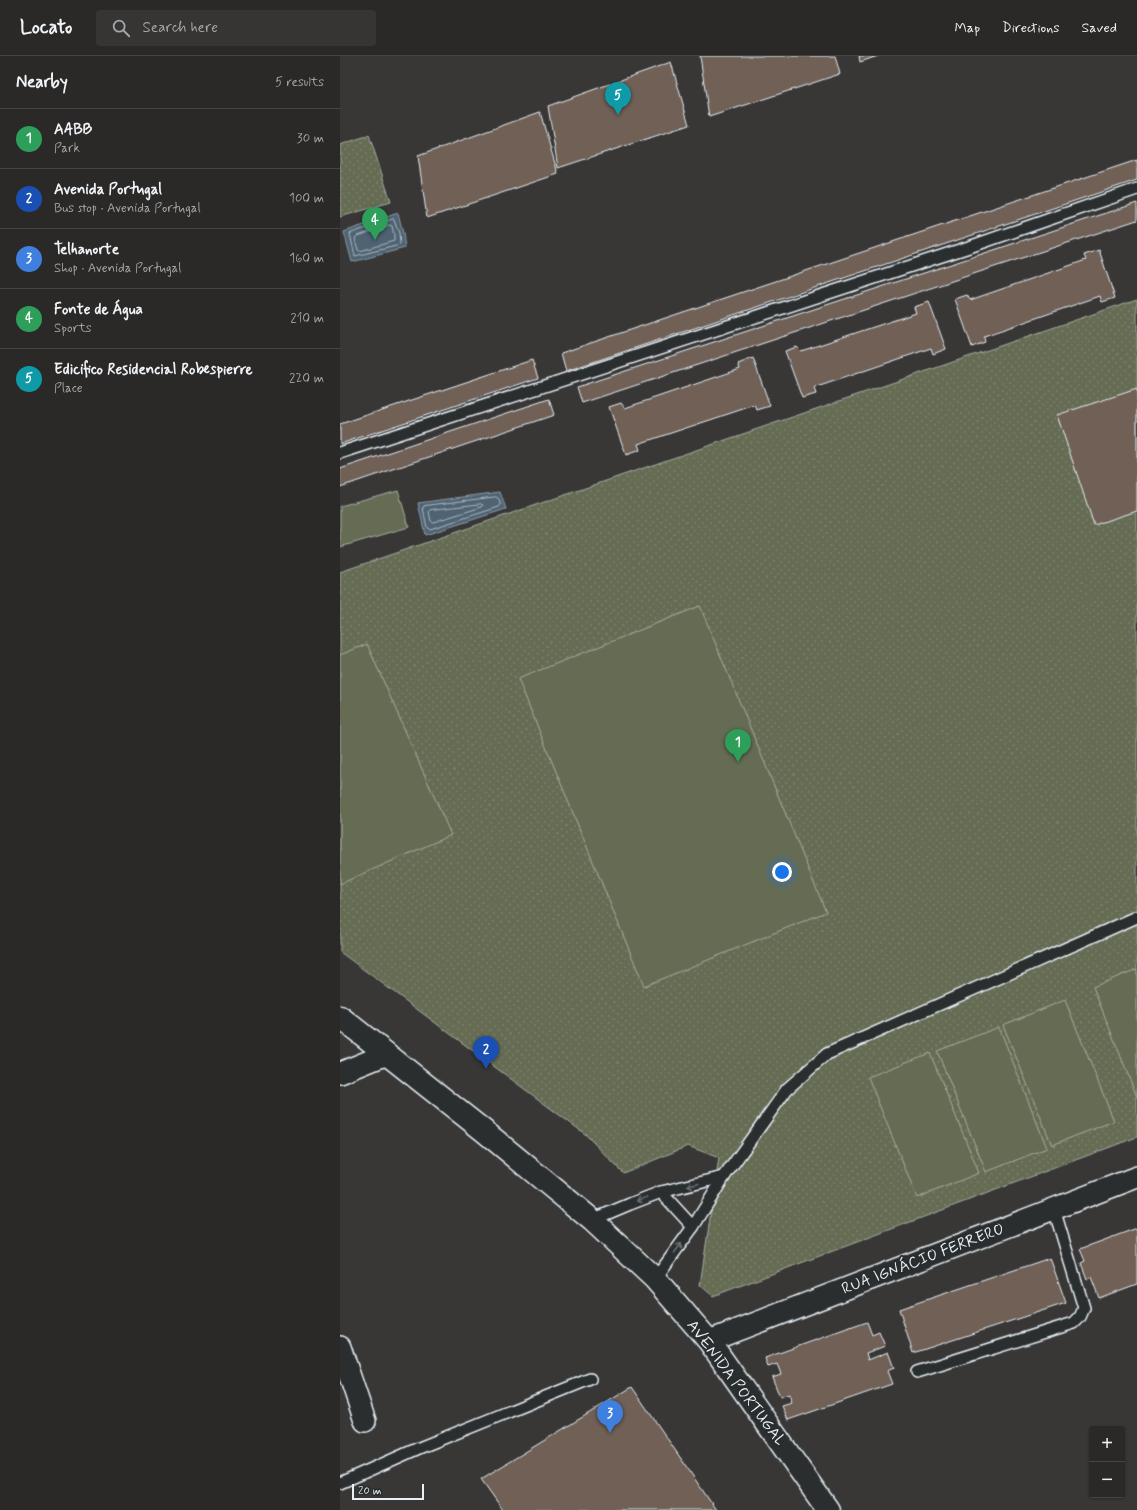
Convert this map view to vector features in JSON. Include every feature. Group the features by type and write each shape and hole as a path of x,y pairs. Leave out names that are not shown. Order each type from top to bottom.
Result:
{"street":[{"name":"AVENIDA PORTUGAL","path":"340,1017 592,1220 655,1279 709,1341 828,1510"},
{"path":"340,1073 387,1054"},
{"name":"RUA IGNÁCIO FERRERO","path":"709,1341 1137,1177"},
{"path":"340,1347 365,1421"}],"lane":[{"path":"340,453 1137,190"},
{"path":"655,1279 693,1227 724,1177 788,1089 827,1054 1137,918"},
{"path":"592,1220 661,1192 724,1177"},
{"path":"661,1192 693,1227"},
{"path":"917,1372 1074,1323 1080,1317 1084,1308 1054,1209"},
{"path":"340,1483 419,1448 590,1379"}],"green space":[{"path":"369,135 391,202 340,217 340,145"},
{"path":"1137,299 1137,1137 713,1296 700,1285 719,1158 688,1146 623,1173 585,1134 340,952 340,572"},
{"path":"398,490 409,527 340,547 340,506"},
{"path":"700,606 826,912 644,986 518,679"},
{"path":"367,644 451,835 340,884 340,655"},
{"path":"1137,969 1137,1097 1093,987"},
{"path":"1065,1000 1114,1121 1052,1145 1003,1025"},
{"path":"999,1027 1047,1148 986,1172 937,1051"},
{"path":"930,1053 979,1173 917,1198 868,1077"}],"water":[{"path":"398,213 405,248 352,262 344,232"},
{"path":"500,492 506,509 425,535 418,503"}],"building":[{"path":"700,56 835,56 840,74 709,117"},
{"path":"859,56 878,56 860,62"},
{"path":"671,62 689,125 558,168 548,106"},
{"path":"540,112 558,174 427,218 418,156"},
{"path":"1137,160 1137,180 566,371 561,353"},
{"path":"1137,203 1137,220 582,403 577,387"},
{"path":"1099,250 1115,298 1102,302 1100,296 984,336 985,342 972,347 955,299 967,295 970,300 1086,260 1084,255"},
{"path":"929,302 946,349 933,354 931,348 814,388 816,394 802,398 785,351 797,347 801,351 916,313 914,307"},
{"path":"753,358 770,406 757,410 755,405 638,444 640,450 626,455 609,407 621,403 625,408 740,369 738,364"},
{"path":"532,360 538,378 340,444 340,424"},
{"path":"1137,389 1137,511 1094,525 1057,415"},
{"path":"549,399 554,415 340,487 340,469"},
{"path":"1137,1228 1137,1284 1099,1298 1091,1277 1087,1279 1081,1263 1085,1261 1080,1249"},
{"path":"1050,1258 1066,1303 913,1353 899,1309"},
{"path":"867,1322 872,1335 879,1332 885,1346 866,1353 868,1360 888,1352 894,1368 887,1371 892,1384 788,1420 782,1406 792,1403 789,1394 780,1397 772,1377 781,1374 777,1364 768,1367 765,1358"},
{"path":"632,1387 716,1510 503,1510 481,1479"}],"place":[{"name":"Edicifico Residencial Robespierre","path":"618,115"},
{"name":"Fonte de Água","path":"375,240"},
{"name":"AABB","path":"738,762"},
{"name":"Avenida Portugal","path":"486,1069"},
{"name":"Telhanorte","path":"610,1433"}]}
